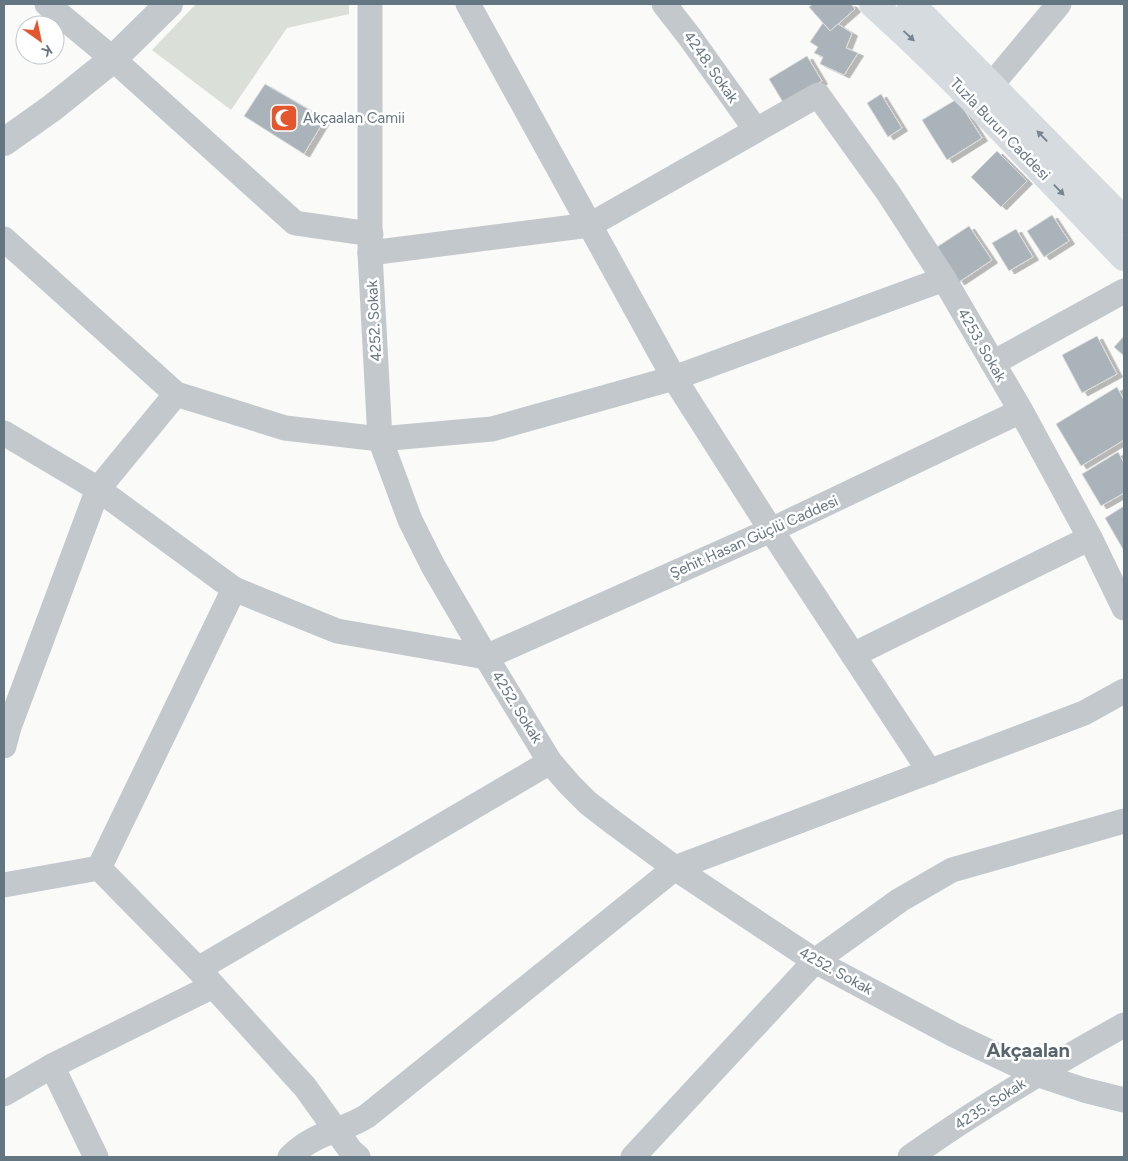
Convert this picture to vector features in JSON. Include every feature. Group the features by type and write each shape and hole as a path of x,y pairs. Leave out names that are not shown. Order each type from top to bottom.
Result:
{"main road":[{"name":"Tuzla Burun Caddesi","path":"873,4 910,37 984,94 1124,221"},
{"name":"Tuzla Burun Caddesi","path":"911,4 984,94 1124,257"}],"street":[{"path":"47,4 113,59 295,223 370,243 590,225 756,130"},
{"path":"4,142 52,108 113,59 168,4"},
{"name":"4252. Sokak","path":"370,4 370,243 380,439 393,476 432,566 550,762 588,803 675,868 815,961 954,1035 1036,1074 1084,1090 1124,1100"},
{"path":"468,4 674,378 930,772"},
{"name":"4248. Sokak","path":"664,4 690,36 756,130"},
{"path":"984,94 1059,4"},
{"name":"4253. Sokak","path":"756,130 818,95 889,194 944,279 1021,411 1090,538 1124,608"},
{"path":"4,239 176,394 285,428 380,439 492,429 674,378 944,279"},
{"path":"993,363 1124,291"},
{"path":"5,733 98,489 176,394"},
{"name":"Şehit Hasan Güçlü Caddesi","path":"486,657 771,530 1021,411"},
{"path":"4,433 98,489 234,589 337,631 486,657"},
{"path":"854,655 1090,538"},
{"path":"99,868 234,589"},
{"path":"290,1157 322,1135 354,1124 367,1116 675,868 1084,713 1124,690"},
{"path":"4,1094 206,978 550,762"},
{"path":"633,1157 815,961 900,900 952,870 1124,821"},
{"path":"4,885 99,868"},
{"path":"99,868 206,978 305,1087 358,1157"},
{"name":"4235. Sokak","path":"910,1157 964,1119 1036,1074 1124,1024"},
{"path":"52,1066 96,1157"}],"shaded area":[{"path":"196,4 349,4 349,14 287,28 231,110 152,50"}],"building":[{"path":"813,4 851,4 855,9 830,31 809,7"},
{"path":"823,23 830,31 838,24 852,33 846,48 858,53 844,75 820,64 823,57 814,53 818,47 810,42"},
{"path":"807,56 822,81 784,104 769,79"},
{"name":"Akçaalan Camii","path":"265,84 325,119 304,154 244,116"},
{"path":"881,94 902,128 888,137 867,103"},
{"path":"957,99 982,138 947,160 922,120"},
{"path":"997,151 1027,181 1001,207 971,177"},
{"path":"1052,215 1069,241 1044,257 1027,231"},
{"path":"969,226 992,260 959,282 937,247"},
{"path":"1016,229 1033,257 1009,271 992,243"},
{"path":"1097,336 1117,374 1082,393 1062,355"},
{"path":"1124,336 1124,356 1114,347"},
{"path":"1117,387 1124,400 1124,440 1081,466 1056,424"},
{"path":"1118,452 1124,463 1124,493 1101,506 1082,474"},
{"path":"1124,506 1124,551 1105,518"}],"place":[{"name":"Akçaalan Camii","path":"284,118"}],"district":[{"name":"Akçaalan","path":"1028,1050"}]}
